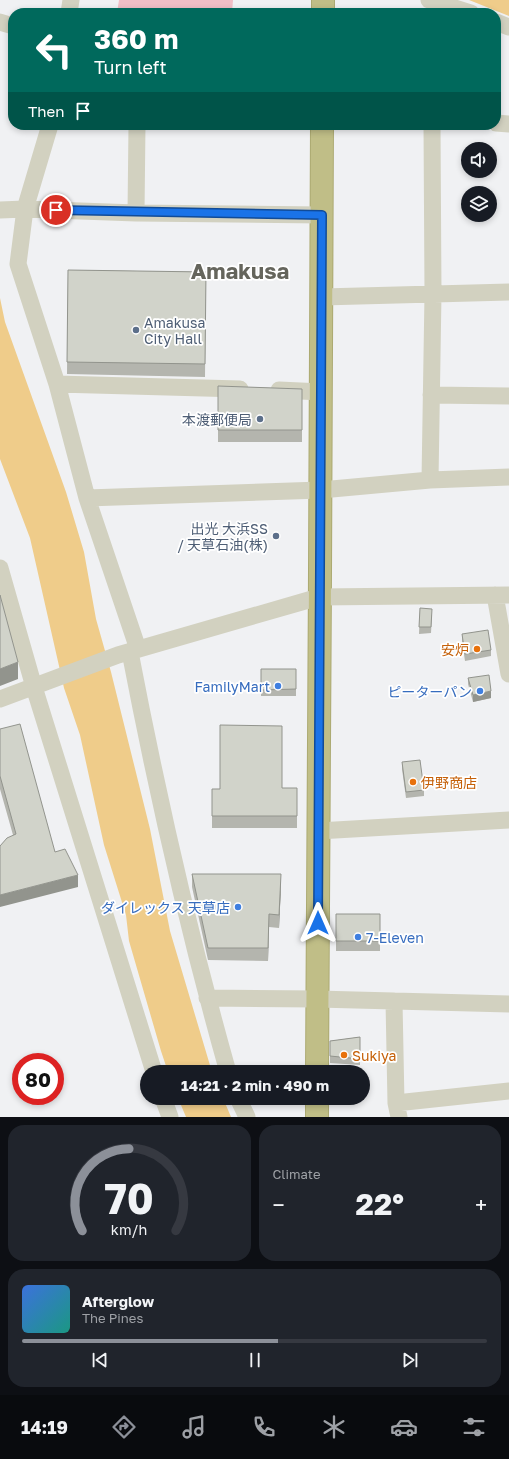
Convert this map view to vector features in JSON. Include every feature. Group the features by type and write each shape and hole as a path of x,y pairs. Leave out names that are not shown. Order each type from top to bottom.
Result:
{"highway":[{"path":"317,1065 319,596 322,392 322,130"},
{"path":"317,1105 317,1117"}],"street":[{"path":"429,0 455,8"},
{"path":"49,130 25,209 18,264 57,384 129,652 144,727 207,998 226,1065"},
{"path":"136,212 137,130"},
{"path":"430,480 433,294 432,130"},
{"path":"0,210 25,209 322,215"},
{"path":"322,297 509,292"},
{"path":"57,384 322,392"},
{"path":"431,395 509,396"},
{"path":"87,498 321,490 430,480 509,477"},
{"path":"0,568 34,687 152,1065"},
{"path":"0,699 129,652 319,596 502,595 509,674"},
{"path":"318,831 509,820"},
{"path":"207,998 394,1000 509,1004"},
{"path":"394,1000 397,1110 509,1091"},
{"path":"166,1105 170,1117"},
{"path":"241,1105 247,1117"}],"shaded area":[{"path":"119,0 233,0 232,8 118,8"},
{"path":"469,0 509,0 509,16 501,13 501,8 489,8"},
{"path":"0,298 5,322 66,492 84,552 96,619 111,672 150,829 170,931 210,1065 166,1065 129,941 126,915 104,845 80,735 64,688 30,538 0,459"},
{"path":"181,1105 226,1105 231,1117 186,1117"}],"building":[{"name":"Amakusa City Hall","path":"68,270 206,272 205,364 67,362"},
{"name":"本渡郵便局","path":"218,386 302,389 302,430 218,430"},
{"path":"0,595 18,662 0,669"},
{"path":"420,608 432,609 431,627 419,627"},
{"name":"安炉","path":"488,630 491,650 465,654 462,634"},
{"name":"FamilyMart","path":"261,669 296,669 296,689 261,690"},
{"path":"489,675 491,691 473,695 468,678"},
{"path":"20,724 55,852 65,849 78,875 0,895 0,846 7,838 16,834 0,776 0,729"},
{"path":"220,725 282,726 282,788 297,788 297,816 212,816 212,789 220,789"},
{"name":"伊野商店","path":"420,760 424,790 406,792 402,762"},
{"name":"ダイレックス 天草店","path":"192,874 281,874 279,915 269,914 268,948 208,948"},
{"name":"7-Eleven","path":"336,914 380,914 380,941 336,941"},
{"name":"Sukiya","path":"360,1037 360,1059 330,1056 330,1041"}],"place":[{"name":"Amakusa City Hall","path":"136,330"},
{"name":"本渡郵便局","path":"260,419"},
{"name":"出光 大浜SS / 天草石油(株)","path":"276,536"},
{"name":"安炉","path":"477,649"},
{"name":"FamilyMart","path":"278,686"},
{"name":"ピーターパン","path":"480,691"},
{"name":"伊野商店","path":"413,782"},
{"name":"ダイレックス 天草店","path":"238,907"},
{"name":"7-Eleven","path":"358,937"},
{"name":"Sukiya","path":"344,1055"}],"district":[{"name":"Amakusa","path":"240,270"}],"route":[{"path":"56,210 322,215 318,923"}]}
